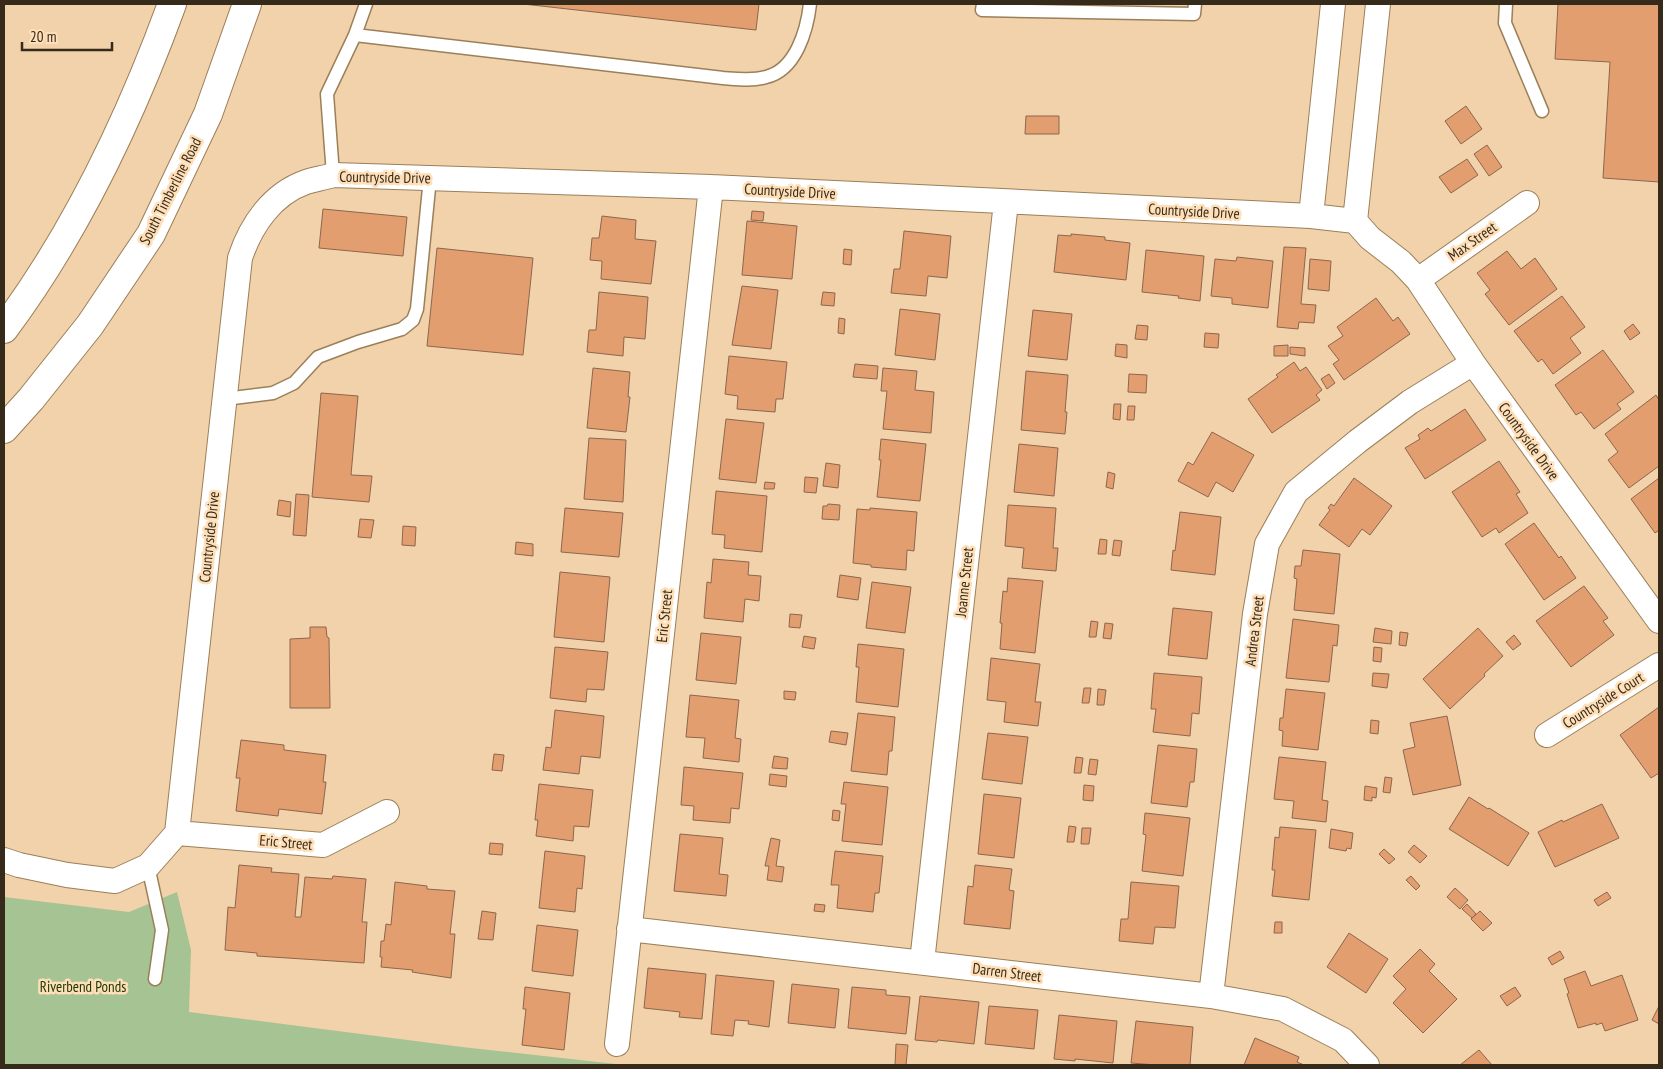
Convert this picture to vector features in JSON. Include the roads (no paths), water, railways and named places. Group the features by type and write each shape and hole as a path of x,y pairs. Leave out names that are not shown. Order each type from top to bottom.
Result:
{"main road":[{"path":"4,329 67,234 108,160 155,52 172,4"},
{"name":"South Timberline Road","path":"4,429 31,399 90,325 151,234 208,114 248,4"}],"street":[{"path":"1311,216 1333,4"},
{"path":"1355,221 1378,4"},
{"name":"Countryside Drive","path":"177,833 240,258 246,239 261,216 281,196 306,182 333,176 711,187 1311,216 1355,221 1370,238 1401,262 1418,280 1473,362 1659,621"},
{"name":"Eric Street","path":"616,1044 711,187"},
{"name":"Joanne Street","path":"922,962 1006,202"},
{"name":"Max Street","path":"1418,280 1527,203"},
{"name":"Andrea Street","path":"1211,996 1255,614 1267,544 1296,492 1358,441 1410,402 1473,362"},
{"name":"Countryside Court","path":"1548,735 1659,664"},
{"name":"Eric Street","path":"177,833 323,845 387,812"},
{"path":"4,860 19,866 66,876 115,881 148,866 177,833"},
{"name":"Darren Street","path":"629,929 1211,996 1283,1009 1343,1040 1367,1065"}],"lane":[{"path":"333,176 327,94 355,35 366,4"},
{"path":"355,35 723,78 753,79 767,77 789,63 799,46 806,27 810,4"},
{"path":"982,4 982,10 1194,14 1195,4"},
{"path":"1506,4 1505,23 1542,110"},
{"path":"225,399 273,393 294,383 318,358 358,342 402,329 413,320 418,309 430,178"},
{"path":"148,866 162,930 156,979"}],"park label":[{"name":"Riverbend Ponds","path":"83,986"}]}
